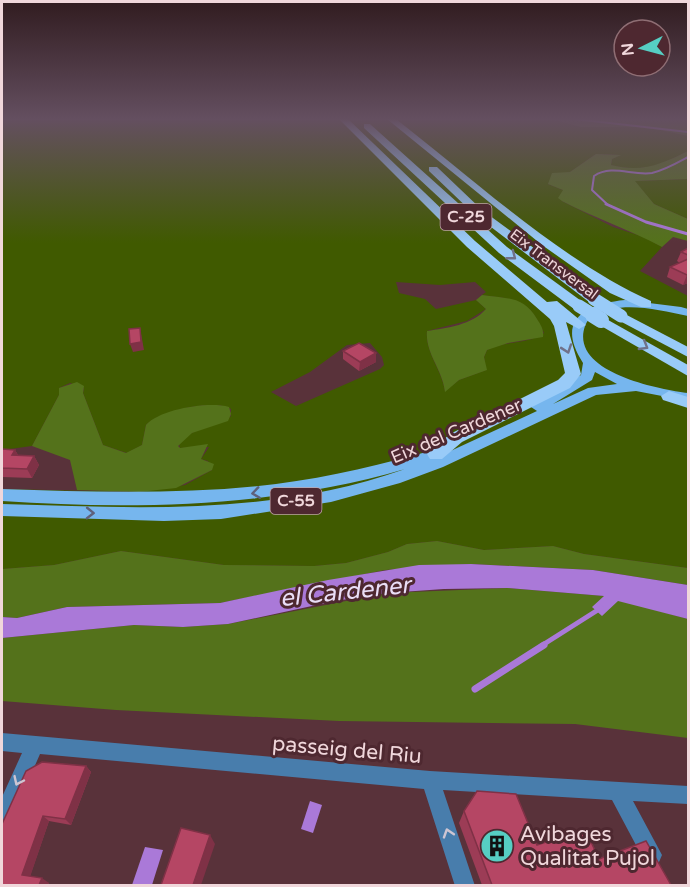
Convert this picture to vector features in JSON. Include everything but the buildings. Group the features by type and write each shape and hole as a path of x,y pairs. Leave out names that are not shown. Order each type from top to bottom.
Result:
{"highway":[{"path":"385,160 444,219 555,317 561,326 573,374 564,384 456,438 436,454"},
{"path":"394,160 444,219"},
{"name":"Eix Transversal","path":"404,160 503,250 600,320 688,371"},
{"name":"Eix Transversal","path":"423,160 478,212 594,299 688,353"},
{"path":"434,160 495,204"},
{"path":"434,160 588,272 615,290 646,304"},
{"path":"505,274 526,285 579,325"},
{"path":"669,396 688,403"}],"main road":[{"path":"590,361 579,343 579,325 588,315 602,308 624,304 646,304 688,314"},
{"name":"Eix del Cardener","path":"2,495 125,499 231,496 345,480 436,454 512,420 587,377 590,361"},
{"name":"C-55","path":"590,361 610,375 636,387 669,396 688,397"},
{"name":"Eix del Cardener","path":"2,510 164,515 221,513 331,496 394,479 438,463 593,391 636,387"},
{"name":"Eix del Cardener","path":"2,502 61,497"}],"street":[{"name":"passeig del Riu","path":"2,742 430,780 688,795"},
{"path":"2,818 35,744"},
{"path":"430,780 465,885"},
{"path":"617,791 663,876"}],"green space":[{"path":"2,160 587,160 570,172 552,176 548,184 563,190 562,201 613,227 644,237 662,247 640,271 688,296 688,568 584,554 553,546 484,550 437,541 407,544 388,552 346,563 314,566 224,565 121,551 54,565 2,569 2,489 139,492 185,485 212,470 208,461 201,459 209,447 180,448 179,443 191,433 225,420 231,416 231,409 213,405 201,406 163,415 146,425 142,445 127,453 103,445 83,393 84,388 70,383 59,388 59,395 32,446 2,450","holes":["396,282 440,285 475,282 486,292 482,295 513,300 527,307 544,333 531,339 487,350 484,357 486,370 459,380 445,391 431,354 427,331 467,321 486,309 476,300 436,309 425,299 399,293","370,343 382,357 384,365 380,369 296,406 271,392 310,372 347,345"]},
{"path":"587,160 612,160 611,165 632,168 668,160 688,160 688,179 635,181 654,204 688,219 688,241 673,237 662,247 562,201 558,198 563,190 548,184 552,173 570,172"},
{"path":"612,160 668,160 643,168 611,165"},
{"path":"688,179 688,219 654,204 634,181"},
{"path":"482,295 506,298 526,306 540,323 543,337 508,343 487,350 484,357 487,370 459,380 445,392 444,384 431,354 427,331 459,325 474,319 486,309 476,300"},
{"path":"77,382 84,386 83,393 103,445 126,453 142,445 146,425 153,419 185,408 210,405 229,407 231,414 228,421 192,433 178,446 180,448 208,444 201,459 214,464 212,470 176,488 139,492 77,490 70,460 32,446 59,395 59,388"},
{"path":"437,541 484,550 553,546 584,554 688,568 688,585 593,570 471,564 385,570 220,603 67,607 17,618 2,617 2,569 54,565 121,551 224,565 314,566 346,563 388,552 407,544"},
{"path":"508,588 605,596 688,619 688,738 575,724 339,721 116,710 2,701 2,638 134,625 183,627 228,624 387,593"}],"water":[{"name":"el Cardener","path":"471,564 593,570 688,585 688,619 618,601 602,616 592,607 604,596 508,588 444,589 387,593 335,601 228,624 183,627 134,625 2,638 2,617 17,618 67,607 220,603 328,580 419,565"},
{"path":"310,801 322,805 313,833 301,829"},
{"path":"145,847 163,850 152,885 132,885"}],"waterway":[{"path":"608,205 592,190 594,176 608,171 652,173 681,160"},
{"path":"608,205 646,222 688,234"},
{"path":"541,646 601,608"},
{"path":"475,689 544,645"}],"place":[{"name":"Avibages Qualitat Pujol","path":"497,846"}]}
